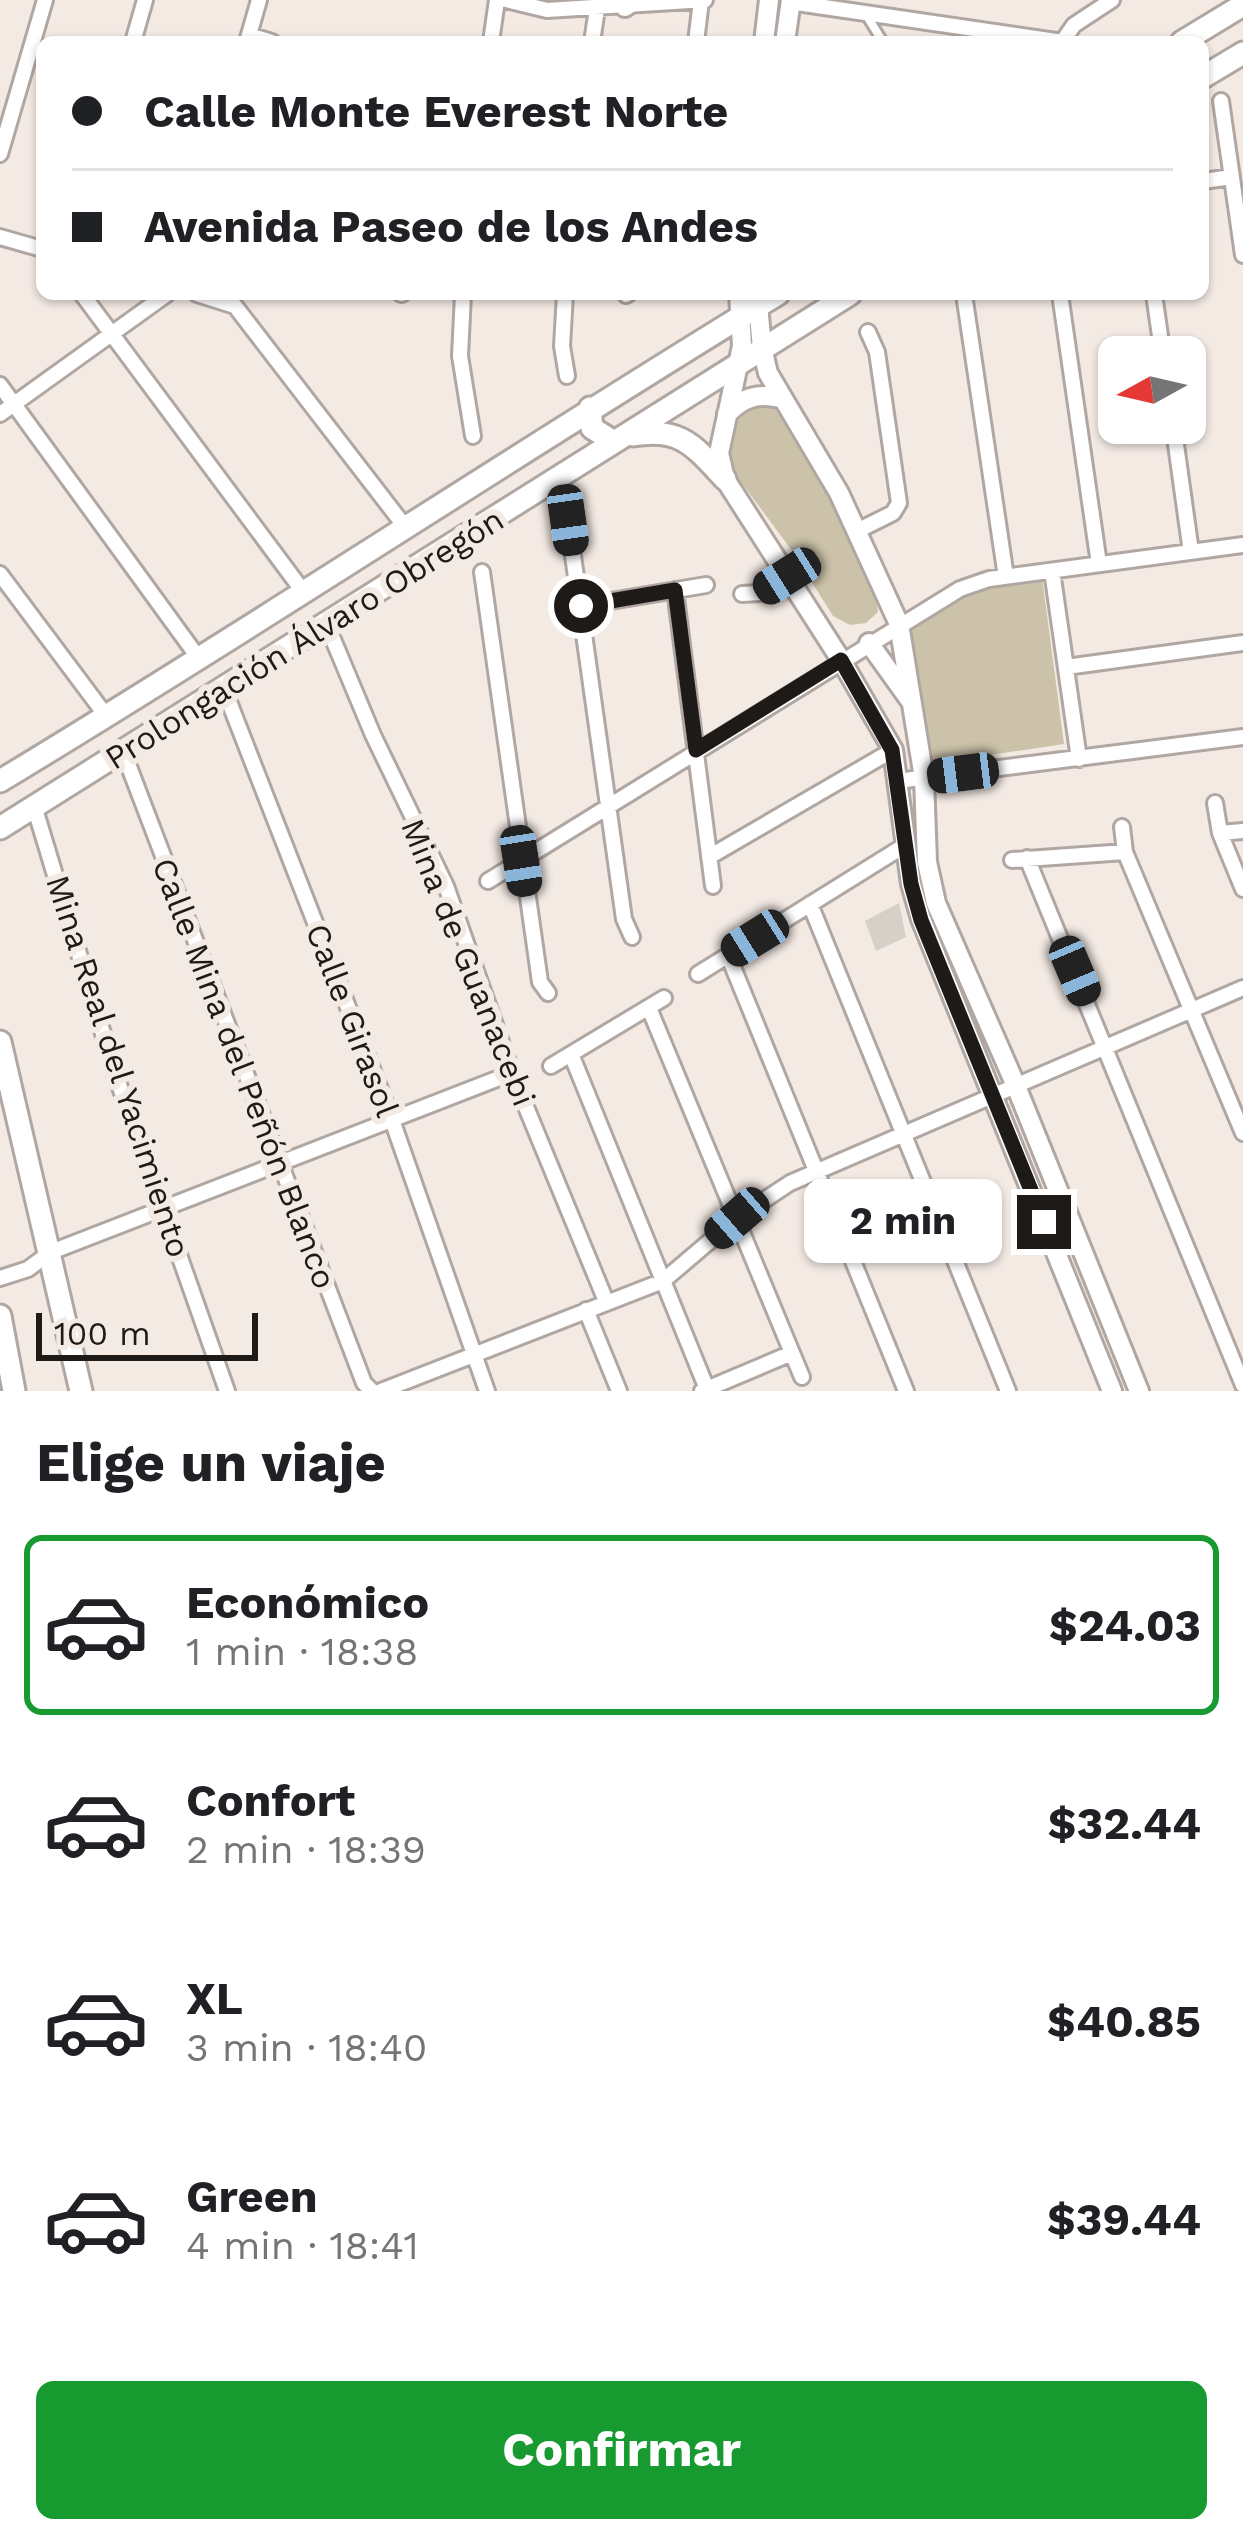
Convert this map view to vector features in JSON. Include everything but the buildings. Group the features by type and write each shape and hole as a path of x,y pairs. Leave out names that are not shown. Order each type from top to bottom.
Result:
{"main road":[{"path":"1192,36 1243,4"},
{"path":"1209,74 1237,61"},
{"name":"Prolongación Álvaro Obregón","path":"0,828 840,300"},
{"name":"Prolongación Álvaro Obregón","path":"0,781 304,594 748,303"},
{"path":"590,408 592,428 620,439 653,431 678,436 725,479"},
{"path":"230,685 254,650 250,637 238,635"},
{"path":"0,1042 81,1391"},
{"path":"0,1316 14,1391"}],"street":[{"path":"0,154 45,0"},
{"path":"135,36 145,0"},
{"path":"249,36 259,0"},
{"path":"492,36 501,0 538,9 703,0 697,36"},
{"path":"765,36 769,0"},
{"path":"1067,36 1074,25 1112,0"},
{"path":"785,36 788,1 995,36"},
{"path":"593,36 597,9"},
{"path":"1221,101 1243,255"},
{"path":"1209,180 1232,177"},
{"path":"0,237 36,247"},
{"path":"87,300 304,594"},
{"path":"0,414 159,300"},
{"path":"216,300 235,306 406,528"},
{"path":"464,300 460,356 473,436"},
{"path":"565,300 566,376"},
{"path":"965,300 1006,577"},
{"path":"1061,300 1099,564"},
{"path":"1155,300 1160,336"},
{"path":"748,303 780,398 857,530 899,624 924,778 927,862 935,903 1016,1086 1139,1391"},
{"path":"748,303 719,453 725,479 841,660 892,750 911,884 921,920 1112,1391"},
{"path":"857,530 893,513 899,503 877,352 868,332"},
{"path":"0,385 200,660"},
{"path":"727,414 746,398 780,398"},
{"path":"1176,444 1191,552"},
{"path":"568,520 624,919 632,937"},
{"path":"488,881 959,590 1006,577 1243,545"},
{"path":"1052,571 1079,759"},
{"path":"482,572 521,861 540,982 548,993"},
{"path":"0,574 107,717"},
{"path":"742,594 759,593 787,576"},
{"path":"581,606 706,585"},
{"path":"675,590 712,886"},
{"name":"Mina de Guanacebi","path":"327,625 446,886 512,1073 606,1301"},
{"path":"869,643 914,707"},
{"path":"1066,667 1243,643"},
{"name":"Calle Girasol","path":"230,685 487,1391"},
{"path":"897,782 1243,737"},
{"path":"709,857 892,750"},
{"name":"Calle Mina del Peñón Blanco","path":"123,752 364,1383 372,1391"},
{"path":"1215,802 1220,833 1243,889"},
{"name":"Mina Real del Yacimiento","path":"35,809 115,1073 227,1391"},
{"path":"1122,827 1125,852 1243,1133"},
{"path":"1220,833 1243,831"},
{"path":"698,974 907,844"},
{"path":"1125,852 1019,859 1107,1046 1238,1356 1243,1385"},
{"path":"810,904 1008,1391"},
{"path":"728,955 906,1391"},
{"path":"381,1391 663,1281 737,1218 790,1183 1243,988"},
{"path":"551,1066 664,998"},
{"path":"649,1008 802,1377"},
{"path":"571,1054 705,1390 792,1353"},
{"path":"0,1278 28,1269 51,1252 512,1073"},
{"path":"586,1310 619,1391"}],"lane":[{"path":"863,11 880,36"}],"shaded area":[{"path":"746,404 772,404 836,505 873,589 878,612 866,623 850,625 833,616 735,474 727,442 733,412"},
{"path":"1042,577 1064,744 930,764 907,624 973,588"}],"route":[{"path":"581,606 675,590 696,750 841,660 892,750 911,884 921,920 1044,1222"}]}
